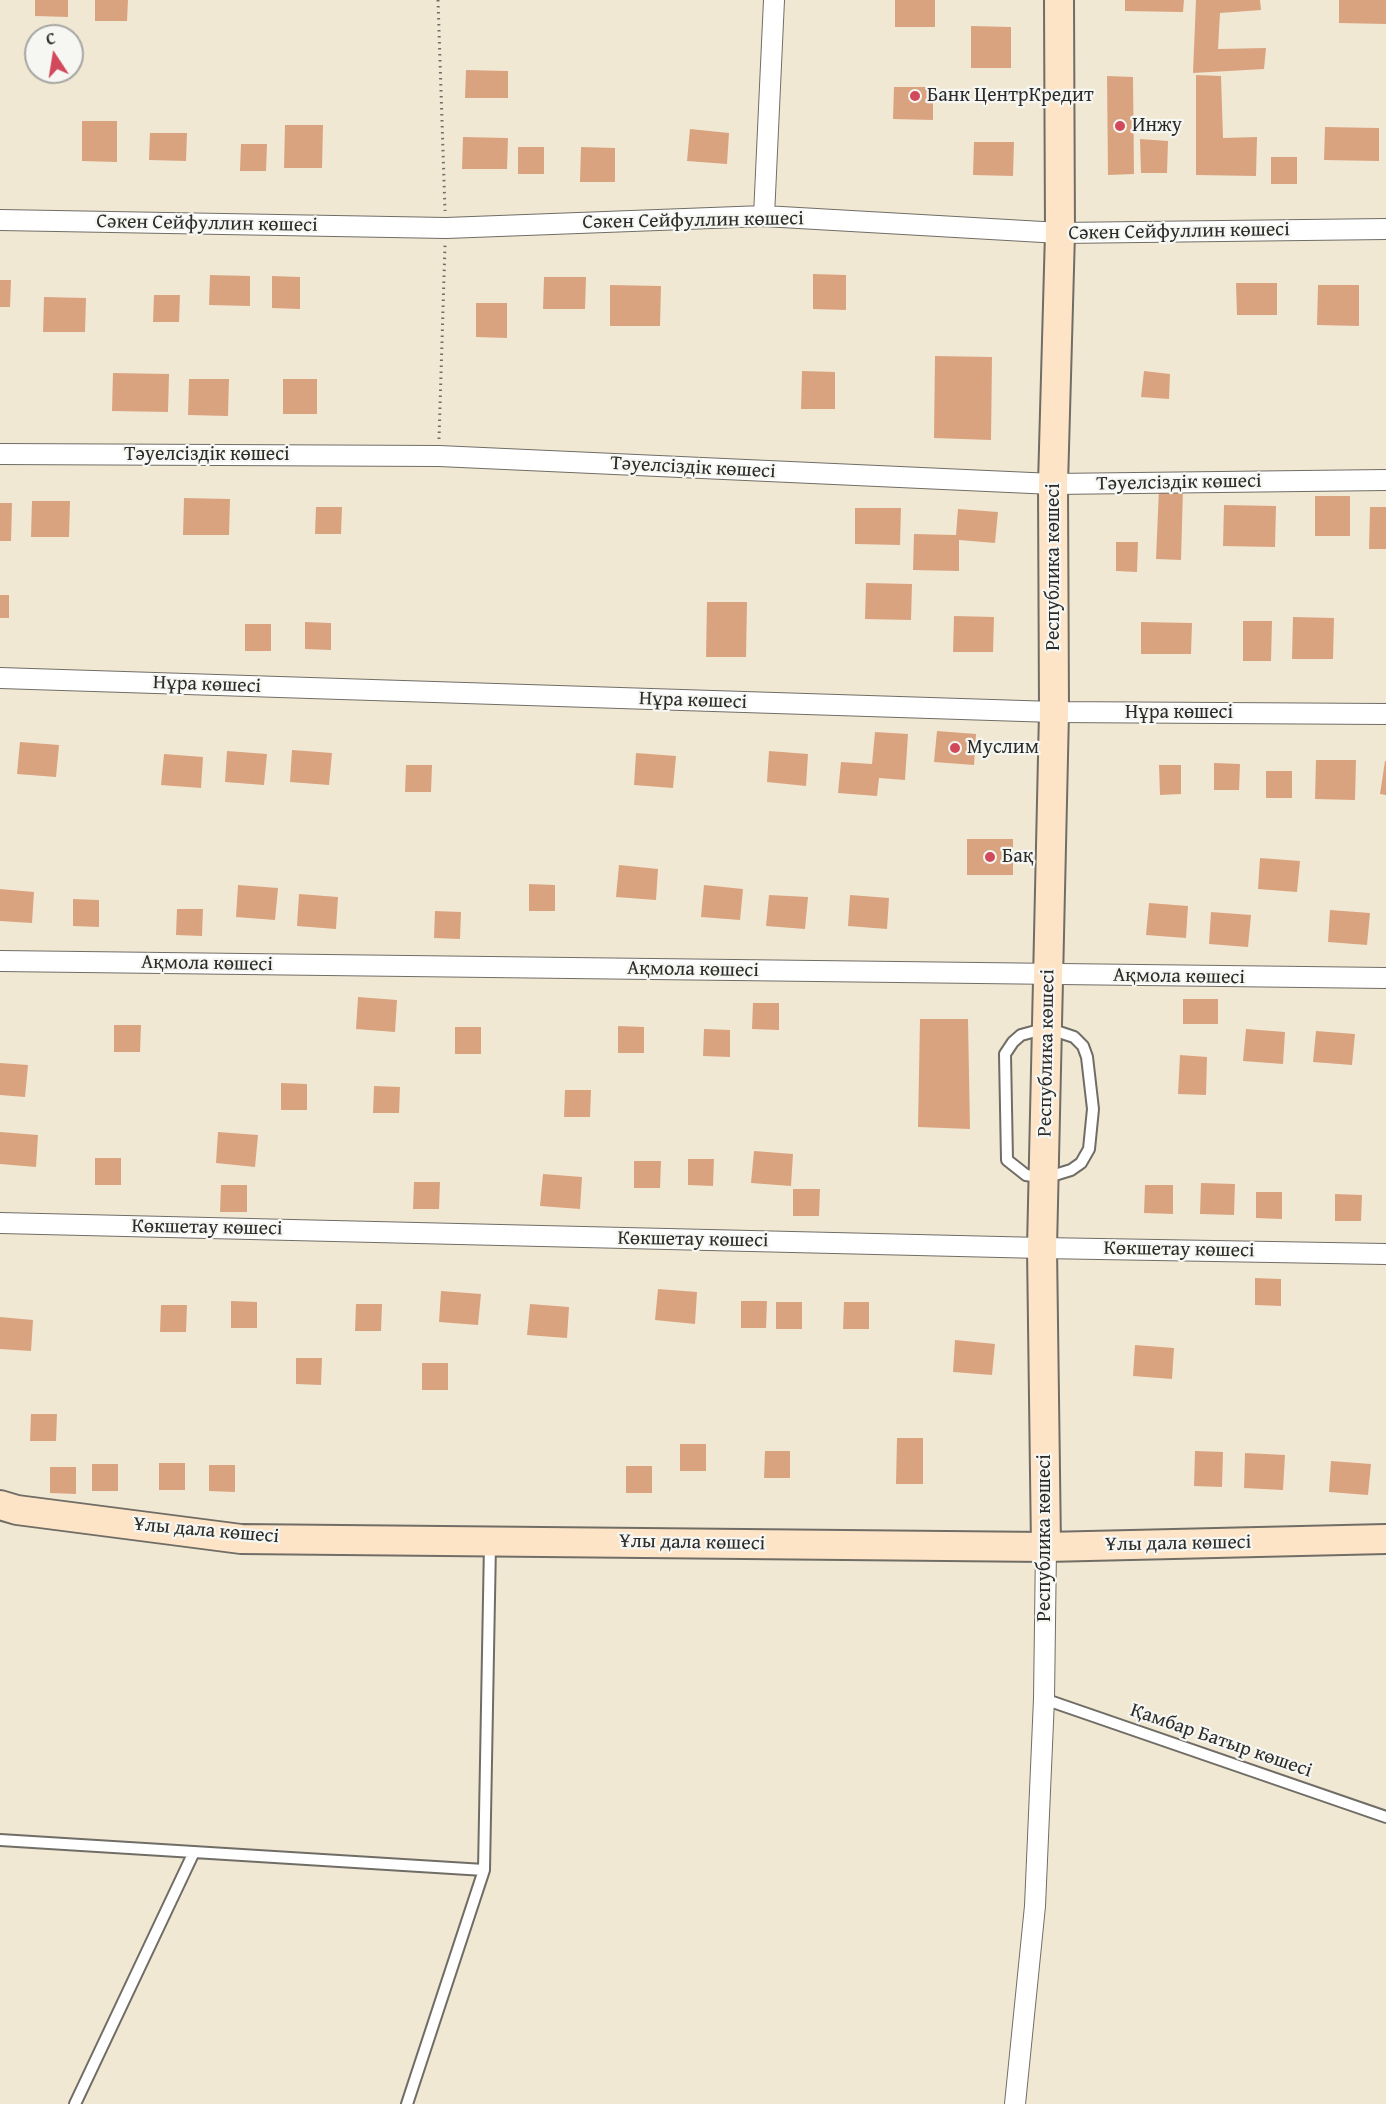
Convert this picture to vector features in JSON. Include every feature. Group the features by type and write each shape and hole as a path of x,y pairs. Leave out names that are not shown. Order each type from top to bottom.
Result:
{"street":[{"path":"764,216 774,0"},
{"name":"Республика көшесі","path":"1015,2104 1035,1906 1044,1699 1046,1547 1042,1248 1054,712 1053,484 1060,233 1059,0"},
{"name":"Сәкен Сейфуллин көшесі","path":"0,220 446,228 764,216 1060,233 1386,229"},
{"name":"Тәуелсіздік көшесі","path":"0,454 439,456 1053,484 1386,480"},
{"name":"Нұра көшесі","path":"0,678 1054,712 1386,714"},
{"name":"Ақмола көшесі","path":"0,961 1386,978"},
{"name":"Көкшетау көшесі","path":"0,1223 1386,1254"},
{"name":"Ұлы дала көшесі","path":"0,1505 27,1511 241,1539 1046,1547 1386,1539"}],"lane":[{"path":"1047,1028 1074,1037 1083,1046 1087,1057 1093,1109 1089,1149 1081,1163 1071,1170 1045,1178 1026,1175 1007,1160 1005,1054 1021,1035 1047,1028"},
{"path":"407,2104 484,1870 490,1540"},
{"name":"Қамбар Батыр көшесі","path":"1044,1699 1386,1817"},
{"path":"0,1840 484,1870"},
{"path":"75,2104 194,1852"}],"building":[{"path":"35,0 68,0 68,17 35,16"},
{"path":"95,0 128,0 127,21 95,21"},
{"path":"895,0 935,0 935,27 895,27"},
{"path":"1125,0 1184,0 1183,12 1125,11"},
{"path":"1196,0 1260,0 1261,10 1220,13 1218,49 1266,48 1264,69 1193,73"},
{"path":"1339,0 1386,0 1386,24 1339,23"},
{"path":"971,26 1011,27 1011,68 971,68"},
{"path":"466,70 508,71 508,98 465,98"},
{"path":"1196,75 1221,76 1223,138 1257,137 1256,176 1196,175"},
{"name":"Инжу","path":"1107,76 1133,77 1134,174 1108,175"},
{"path":"894,87 933,87 933,120 893,119"},
{"path":"82,121 117,121 117,162 82,161"},
{"path":"285,125 323,125 322,168 284,168"},
{"path":"1325,127 1379,128 1379,161 1324,160"},
{"path":"690,129 729,133 727,164 687,161"},
{"path":"150,133 187,133 186,161 149,160"},
{"path":"463,137 508,138 507,169 462,169"},
{"path":"1140,139 1168,141 1167,173 1141,173"},
{"path":"974,142 1014,142 1013,176 973,175"},
{"path":"241,144 267,144 266,171 240,171"},
{"path":"518,147 544,147 544,174 518,174"},
{"path":"581,147 615,148 615,182 580,182"},
{"path":"1271,157 1297,157 1297,184 1271,184"},
{"path":"813,274 846,275 846,310 813,309"},
{"path":"210,275 250,276 250,306 209,305"},
{"path":"272,276 300,277 300,309 272,308"},
{"path":"544,277 586,277 585,309 543,309"},
{"path":"0,280 11,280 10,307 0,307"},
{"path":"1236,283 1277,283 1277,315 1237,315"},
{"path":"610,285 661,286 660,326 610,326"},
{"path":"1318,285 1359,285 1359,326 1317,325"},
{"path":"154,295 180,295 179,322 153,322"},
{"path":"44,297 86,298 85,332 43,332"},
{"path":"476,303 507,303 507,338 476,337"},
{"path":"935,356 992,357 991,440 934,438"},
{"path":"802,371 835,372 835,409 801,409"},
{"path":"1144,371 1170,374 1169,399 1141,397"},
{"path":"113,373 169,374 168,412 112,411"},
{"path":"189,379 229,379 228,416 188,415"},
{"path":"283,379 317,379 317,414 283,414"},
{"path":"1159,488 1183,489 1181,560 1156,559"},
{"path":"1315,496 1350,496 1350,536 1315,536"},
{"path":"184,498 230,499 229,535 183,535"},
{"path":"32,501 70,501 69,537 31,537"},
{"path":"0,503 12,503 11,541 0,541"},
{"path":"1224,505 1276,506 1275,547 1223,546"},
{"path":"316,507 342,507 341,534 315,534"},
{"path":"1370,507 1386,507 1386,549 1369,549"},
{"path":"855,508 901,508 900,545 855,544"},
{"path":"958,509 998,512 995,543 959,540 959,571 913,570 914,534 956,535"},
{"path":"1116,542 1138,542 1137,572 1116,571"},
{"path":"866,583 912,584 911,620 865,619"},
{"path":"0,595 9,595 9,618 0,618"},
{"path":"707,602 747,602 746,657 706,657"},
{"path":"954,616 994,617 993,652 953,652"},
{"path":"1293,617 1334,618 1333,659 1292,659"},
{"path":"1243,621 1272,621 1271,661 1243,661"},
{"path":"305,622 331,623 331,650 305,649"},
{"path":"1141,622 1192,623 1191,654 1141,654"},
{"path":"245,624 271,624 271,651 245,651"},
{"name":"Муслим","path":"937,731 976,734 974,765 934,762"},
{"path":"875,732 908,734 905,780 879,778 877,796 838,793 841,762 872,764"},
{"path":"20,742 59,745 56,777 17,774"},
{"path":"292,750 332,753 329,785 290,782"},
{"path":"227,751 267,754 264,785 225,782"},
{"path":"769,751 808,754 806,786 767,782"},
{"path":"636,753 676,756 673,788 634,785"},
{"path":"164,754 203,757 201,788 161,785"},
{"path":"1316,760 1356,760 1355,800 1315,799"},
{"path":"1386,761 1386,795 1380,794"},
{"path":"1214,763 1240,764 1239,790 1214,790"},
{"path":"406,765 432,765 431,792 405,792"},
{"path":"1159,765 1181,765 1181,794 1160,795"},
{"path":"1266,771 1292,771 1292,798 1266,798"},
{"name":"Бақ","path":"967,839 1013,839 1013,875 967,875"},
{"path":"1260,858 1300,861 1297,892 1258,889"},
{"path":"619,865 658,869 656,900 616,897"},
{"path":"529,884 555,885 555,911 529,911"},
{"path":"238,885 278,888 275,920 236,917"},
{"path":"704,885 743,889 740,920 701,917"},
{"path":"0,889 34,892 32,923 0,921"},
{"path":"299,894 338,897 336,929 297,926"},
{"path":"769,895 808,897 805,929 766,926"},
{"path":"850,895 889,898 887,929 848,926"},
{"path":"73,899 99,900 99,927 73,926"},
{"path":"1149,903 1188,906 1186,938 1146,935"},
{"path":"177,909 203,909 202,936 176,935"},
{"path":"1330,910 1370,913 1367,945 1328,942"},
{"path":"435,911 461,912 460,939 434,938"},
{"path":"1211,912 1251,915 1248,947 1209,944"},
{"path":"358,997 397,1000 395,1032 356,1029"},
{"path":"1183,999 1218,999 1218,1024 1183,1024"},
{"path":"753,1003 779,1003 779,1030 752,1029"},
{"path":"920,1019 968,1019 970,1129 918,1127"},
{"path":"114,1025 141,1025 140,1052 114,1052"},
{"path":"618,1026 644,1027 644,1053 618,1053"},
{"path":"455,1027 481,1027 481,1054 455,1054"},
{"path":"704,1029 730,1030 730,1057 703,1056"},
{"path":"1246,1029 1285,1032 1283,1064 1243,1061"},
{"path":"1316,1031 1355,1034 1352,1065 1313,1062"},
{"path":"1180,1055 1207,1057 1206,1095 1178,1094"},
{"path":"0,1063 28,1065 25,1097 0,1095"},
{"path":"281,1083 307,1084 307,1110 281,1110"},
{"path":"374,1086 400,1087 399,1113 373,1113"},
{"path":"565,1090 591,1090 590,1117 564,1117"},
{"path":"0,1132 38,1135 36,1167 0,1164"},
{"path":"218,1132 258,1135 255,1167 216,1163"},
{"path":"754,1151 793,1154 791,1186 751,1183"},
{"path":"95,1158 121,1158 121,1185 95,1185"},
{"path":"688,1159 714,1159 713,1186 688,1185"},
{"path":"634,1161 661,1161 660,1188 634,1188"},
{"path":"543,1174 582,1177 580,1209 540,1206"},
{"path":"414,1182 440,1182 439,1209 413,1209"},
{"path":"1201,1183 1235,1184 1234,1215 1200,1214"},
{"path":"221,1185 247,1185 247,1212 220,1212"},
{"path":"1145,1185 1173,1185 1173,1214 1144,1213"},
{"path":"793,1189 820,1189 819,1216 793,1216"},
{"path":"1256,1192 1282,1192 1282,1219 1256,1218"},
{"path":"1335,1194 1362,1195 1361,1221 1335,1221"},
{"path":"1255,1278 1281,1279 1281,1306 1255,1305"},
{"path":"658,1289 697,1292 695,1324 655,1320"},
{"path":"441,1291 481,1294 478,1325 439,1322"},
{"path":"231,1301 257,1302 257,1328 231,1328"},
{"path":"741,1301 767,1301 766,1328 741,1328"},
{"path":"776,1302 802,1302 802,1329 776,1329"},
{"path":"844,1302 869,1302 869,1329 843,1329"},
{"path":"356,1304 382,1304 381,1331 355,1331"},
{"path":"530,1304 569,1307 567,1338 527,1335"},
{"path":"161,1305 187,1305 186,1332 160,1332"},
{"path":"0,1317 33,1320 31,1351 0,1349"},
{"path":"955,1340 995,1344 992,1375 953,1372"},
{"path":"1135,1345 1174,1348 1172,1379 1133,1376"},
{"path":"296,1358 322,1358 321,1385 296,1384"},
{"path":"422,1363 448,1363 448,1390 422,1390"},
{"path":"31,1414 57,1414 56,1441 30,1441"},
{"path":"897,1438 923,1438 923,1484 896,1484"},
{"path":"680,1444 706,1444 706,1471 680,1471"},
{"path":"765,1451 790,1451 790,1478 764,1478"},
{"path":"1195,1451 1223,1452 1222,1487 1194,1486"},
{"path":"1245,1453 1285,1455 1283,1490 1244,1488"},
{"path":"1331,1461 1371,1464 1368,1495 1329,1492"},
{"path":"159,1463 185,1463 185,1490 159,1490"},
{"path":"92,1464 118,1464 118,1491 92,1491"},
{"path":"209,1465 235,1465 235,1492 209,1491"},
{"path":"626,1466 652,1466 652,1493 626,1493"},
{"path":"50,1467 76,1467 76,1494 50,1493"}],"place":[{"name":"Банк ЦентрКредит","path":"915,96"},
{"name":"Инжу","path":"1120,126"},
{"name":"Муслим","path":"955,748"},
{"name":"Бақ","path":"990,857"}]}
